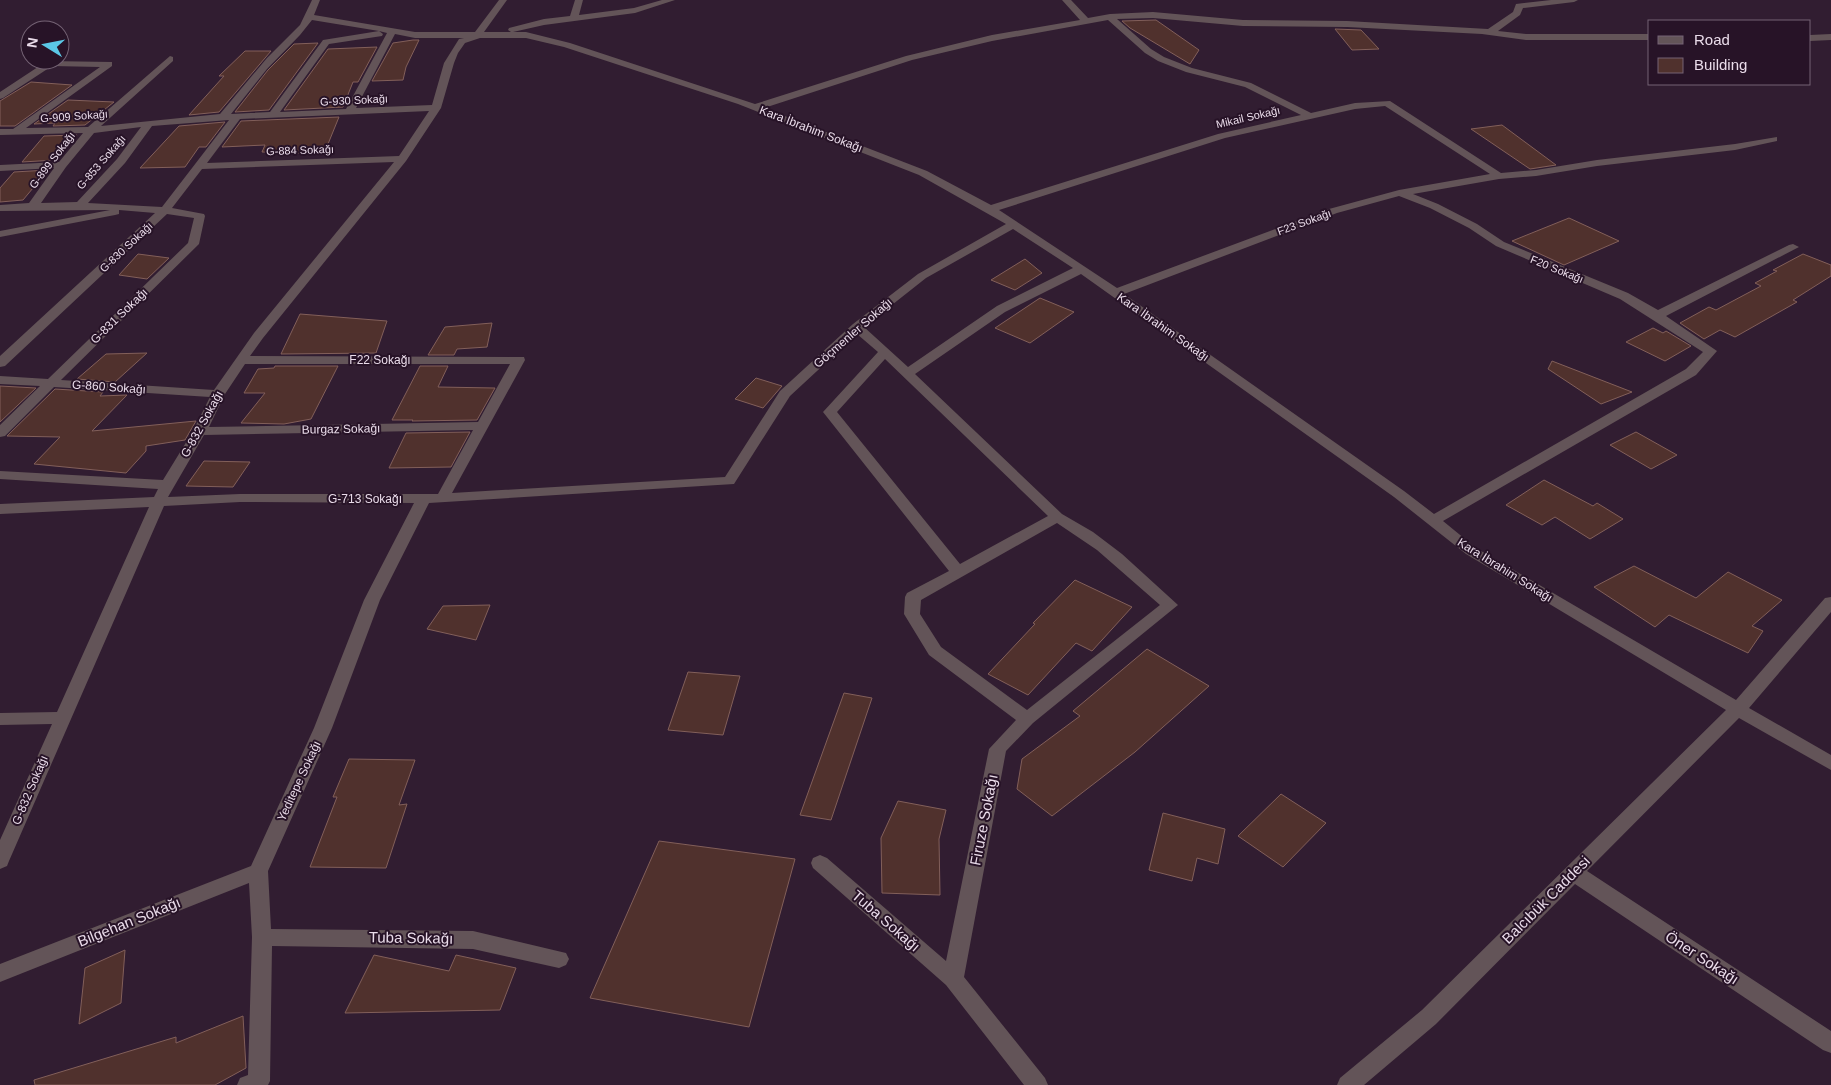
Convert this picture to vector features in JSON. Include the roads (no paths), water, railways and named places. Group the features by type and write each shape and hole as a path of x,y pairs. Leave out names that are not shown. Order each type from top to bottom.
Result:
{"street":[{"path":"149,123 223,117 271,58 300,32 310,17 316,0"},
{"path":"477,36 503,0"},
{"path":"573,19 579,0"},
{"path":"310,17 415,35 477,36 531,27 544,22 636,10 671,0"},
{"path":"1066,0 1085,20"},
{"path":"1490,32 1517,13 1519,6 1574,0"},
{"path":"756,107 909,58 992,38 1085,20 1153,12 1243,23 1347,24 1490,32 1526,37 1648,37"},
{"path":"1110,17 1148,51 1161,59 1189,70 1248,85 1310,116"},
{"path":"349,113 392,32"},
{"path":"273,115 326,42 392,32"},
{"name":"Kara İbrahim Sokağı","path":"477,36 526,36 567,44 756,107 923,173 991,209 1081,269 1399,494 1471,551 1636,651 1831,763"},
{"name":"G-832 Sokağı","path":"0,861 158,503 200,431 218,394 258,336 402,159 436,108 449,63 454,53 462,41 477,36"},
{"path":"1811,38 1831,37"},
{"name":"G-899 Sokağı","path":"33,206 62,165 91,130 170,59"},
{"path":"0,96 50,63 109,64 15,132"},
{"name":"Mikail Sokağı","path":"991,209 1222,136 1355,106 1387,103 1499,176"},
{"name":"G-930 Sokağı","path":"223,117 436,108"},
{"name":"G-830 Sokağı","path":"0,363 165,210 237,116"},
{"name":"G-909 Sokağı","path":"0,132 91,130 149,123"},
{"name":"G-853 Sokağı","path":"81,204 121,161 149,123"},
{"path":"1499,176 1536,173 1597,163 1735,147 1773,139"},
{"name":"G-884 Sokağı","path":"200,166 402,159"},
{"path":"0,168 62,165"},
{"name":"F23 Sokağı","path":"1115,293 1333,211 1399,193 1499,176"},
{"name":"F20 Sokağı","path":"1399,193 1434,206 1473,226 1500,244 1624,296 1711,351 1690,372 1434,521"},
{"path":"0,208 81,204 165,210"},
{"path":"0,234 136,208"},
{"name":"G-831 Sokağı","path":"0,433 193,244 200,216 165,210"},
{"name":"Göçmenler Sokağı","path":"729,481 785,394 857,327 922,276 1013,224"},
{"path":"1656,316 1793,247"},
{"path":"908,373 1001,309 1081,269"},
{"path":"857,327 908,373 1057,517 913,597 912,614 935,651 1027,719"},
{"path":"885,352 830,412 958,572"},
{"name":"F22 Sokağı","path":"241,360 518,360 482,426"},
{"name":"G-860 Sokağı","path":"0,380 218,394"},
{"path":"443,498 482,426"},
{"name":"Burgaz Sokağı","path":"200,431 482,426"},
{"path":"0,474 167,486"},
{"name":"G-713 Sokağı","path":"0,509 240,498 424,499 729,481"},
{"name":"Yeditepe Sokağı","path":"254,1083 262,936 258,871 323,728 372,600 424,499"},
{"name":"Firuze Sokağı","path":"953,979 998,749 1027,719 1170,605 1136,573 1082,530 1057,517"},
{"name":"Balcıbük Caddesi","path":"1348,1085 1429,1017 1738,708 1831,602"},
{"path":"0,719 62,718"},
{"name":"Tuba Sokağı","path":"820,863 953,979"},
{"name":"Bilgehan Sokağı","path":"0,973 258,871"},
{"name":"Öner Sokağı","path":"1572,872 1831,1043"},
{"name":"Tuba Sokağı","path":"262,936 473,940 559,959"},
{"path":"953,979 1037,1085"}]}
